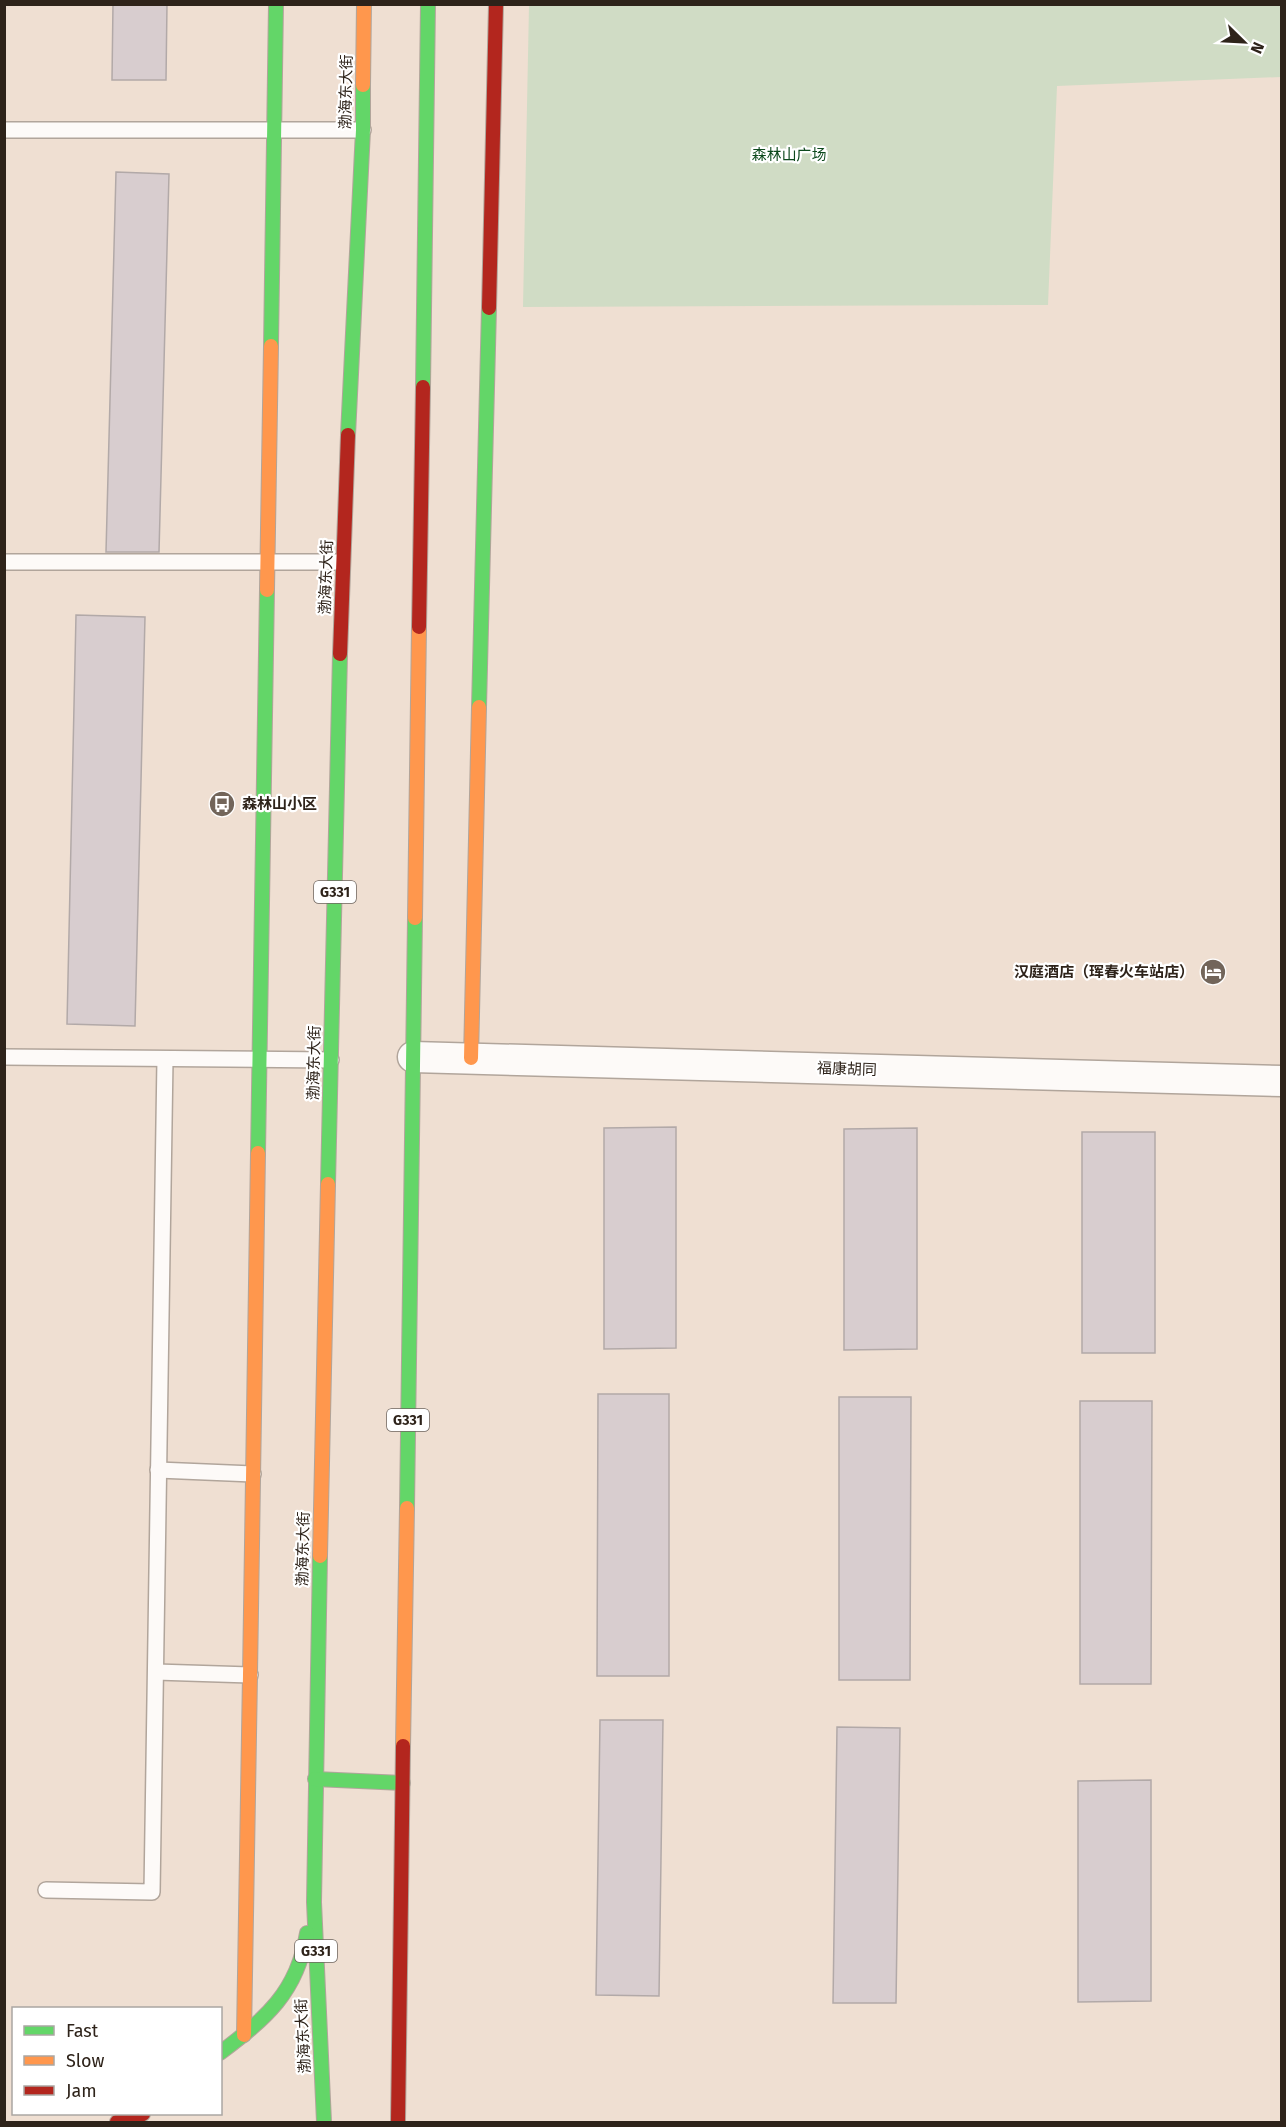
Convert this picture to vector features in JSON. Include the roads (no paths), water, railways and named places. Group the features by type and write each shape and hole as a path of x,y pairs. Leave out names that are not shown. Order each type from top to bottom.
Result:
{"main road":[{"path":"244,2035 276,4"},
{"name":"渤海东大街","path":"324,2122 314,1902 315,1779 342,562 363,130 364,4"},
{"name":"G331","path":"398,2122 428,4"},
{"path":"471,1058 496,4"},
{"path":"315,1779 403,1783"},
{"path":"222,2052 262,2021 282,1998 300,1964 314,1902"},
{"path":"117,2122 138,2118 142,2115"}],"street":[{"name":"福康胡同","path":"413,1057 1281,1081"}],"lane":[{"path":"4,130 363,130"},
{"path":"4,562 342,562"},
{"path":"4,1057 331,1060"},
{"path":"46,1890 152,1892 165,1059"},
{"path":"159,1470 253,1474"},
{"path":"156,1672 250,1675"}],"place":[{"name":"森林山小区","path":"222,804"},
{"name":"汉庭酒店（珲春火车站店）","path":"1213,972"}],"park label":[{"name":"森林山广场","path":"789,155"}]}
